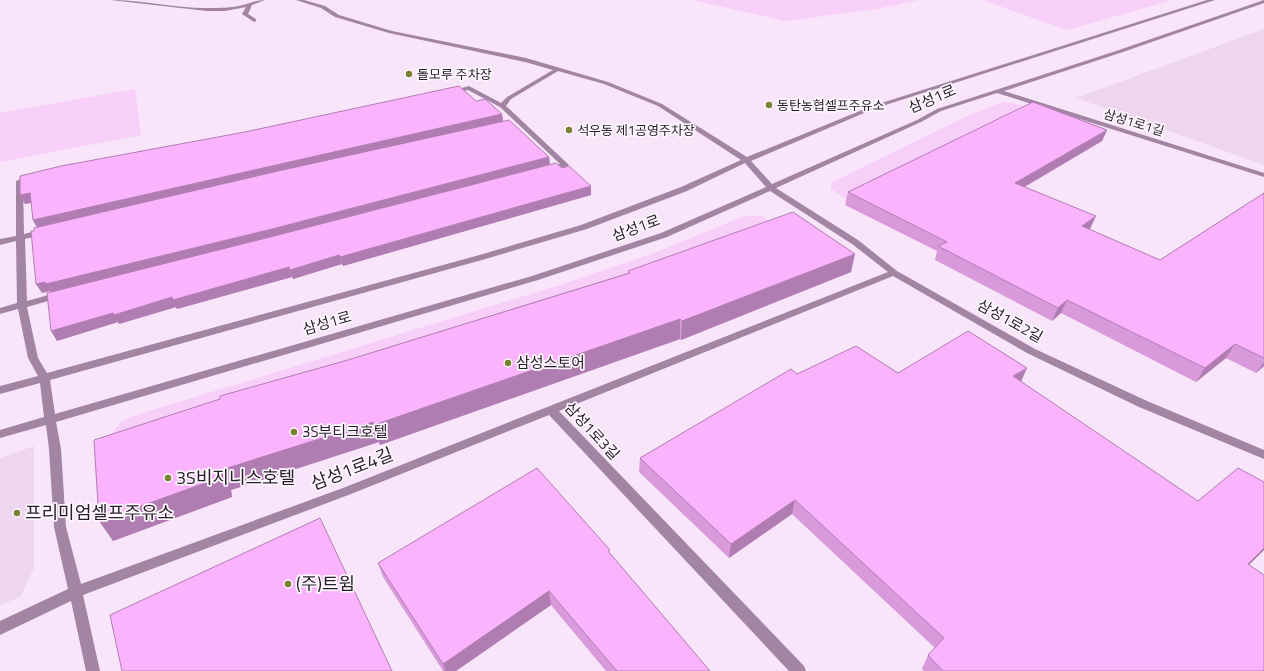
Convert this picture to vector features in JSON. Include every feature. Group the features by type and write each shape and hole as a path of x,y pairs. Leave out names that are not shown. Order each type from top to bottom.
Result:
{"street":[{"path":"113,0 213,11 250,4 262,0"},
{"name":"삼성1로2길","path":"299,0 322,7 337,16 391,32 526,60 556,70 606,83 660,105 736,152 746,160 771,188 797,203 855,242 894,273 1031,351 1143,404 1264,455"},
{"name":"삼성1로","path":"0,390 480,258 584,227 684,189 746,160 874,107 1212,0"},
{"name":"삼성1로","path":"0,434 582,263 664,235 919,121 939,110 1121,51 1264,1"},
{"path":"250,4 245,14 254,20"},
{"path":"502,106 509,98 556,70"},
{"path":"439,94 469,88 502,106 516,123 565,165 542,171"},
{"name":"삼성1로1길","path":"997,91 1264,175"},
{"path":"40,172 19,183 22,305 33,358 44,377 55,449 60,527 87,638 92,671"},
{"path":"0,242 51,230"},
{"name":"삼성1로3길","path":"799,671 551,410 894,273"},
{"path":"0,311 70,292"},
{"name":"삼성1로4길","path":"0,628 76,592 347,491 551,410"}],"shaded area":[{"path":"692,0 919,0 877,9 785,21"},
{"path":"982,0 1172,0 1067,30"},
{"path":"1264,29 1264,165 1076,98"},
{"path":"135,89 141,135 0,162 0,113"},
{"path":"1003,102 1013,103 1029,108 846,199 831,189 831,183 967,116"},
{"path":"744,216 762,216 769,221 688,258 110,440 118,425 133,416 560,285 657,252"},
{"name":"프리미엄셀프주유소","path":"34,446 34,568 20,597 0,605 0,458"}],"building":[{"path":"459,86 476,101 485,99 502,114 33,220 30,193 20,195 20,176 61,166 245,132"},
{"path":"1033,102 1107,130 1015,183 1096,216 1082,226 1160,260 1264,193 1264,358 1235,344 1205,368 1067,300 1058,308 938,246 947,242 848,192"},
{"path":"509,120 549,157 272,229 46,284 45,282 36,284 31,231 34,231 34,228 278,171"},
{"path":"556,163 562,168 569,166 591,186 340,257 339,255 290,270 289,267 173,300 172,297 114,315 113,313 51,331 47,293"},
{"path":"793,212 855,254 682,321 680,319 374,425 373,422 221,470 222,477 99,521 94,440 220,399 220,396 348,360 630,273 628,271"},
{"path":"968,331 1027,368 1013,376 1198,501 1238,468 1264,482 1264,548 1248,564 1264,575 1264,671 943,671 928,655 944,638 795,500 731,544 640,458 791,369 797,374 856,346 898,373"},
{"path":"537,468 610,550 608,551 710,671 617,671 549,591 443,664 378,563"},
{"name":"(주)트윔","path":"320,518 392,671 122,671 110,615"}],"place":[{"name":"돌모루 주차장","path":"409,74"},
{"name":"동탄농협셀프주유소","path":"769,105"},
{"name":"석우동 제1공영주차장","path":"569,130"},
{"name":"삼성스토어","path":"508,363"},
{"name":"3S부티크호텔","path":"294,432"},
{"name":"3S비지니스호텔","path":"168,478"},
{"name":"프리미엄셀프주유소","path":"17,513"},
{"name":"(주)트윔","path":"288,584"}]}
